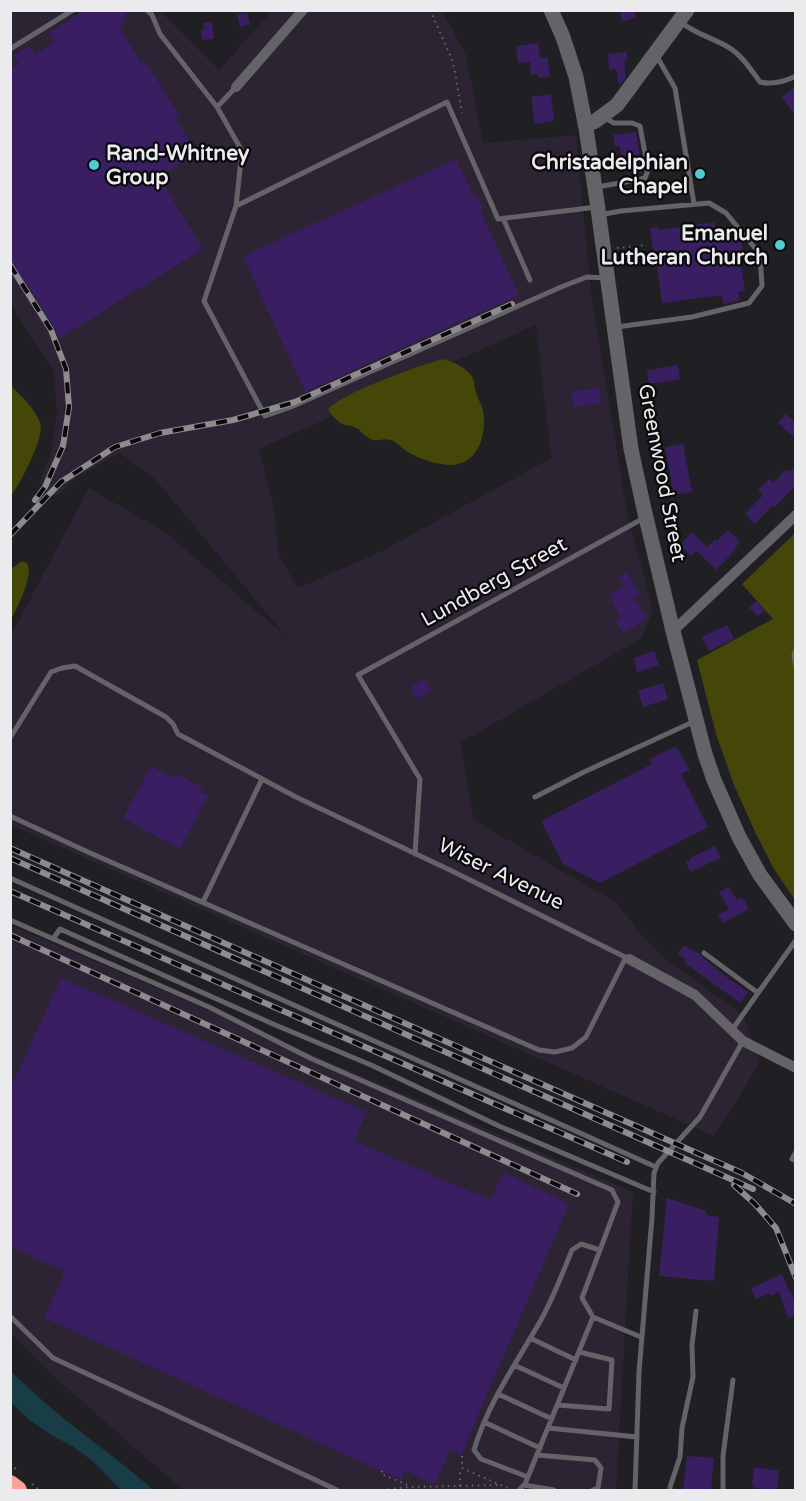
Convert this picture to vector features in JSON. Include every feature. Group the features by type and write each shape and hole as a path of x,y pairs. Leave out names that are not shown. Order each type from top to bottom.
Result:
{"highway":[{"path":"10,1484 18,1491"}],"main road":[{"name":"Greenwood Street","path":"551,10 563,37 576,77 595,187 631,449 673,631 697,721 714,780 740,837 760,874 795,924"},
{"path":"585,124 594,122 617,105 683,16"}],"street":[{"path":"236,87 303,10"},
{"path":"673,631 795,515"},
{"name":"Wiser Avenue","path":"627,958 695,996 743,1041 795,1068"}],"lane":[{"path":"10,49 73,10"},
{"path":"147,10 152,15 160,34 217,107 242,151 236,206 204,301 265,416 291,407 561,287 587,277 608,278"},
{"path":"683,16 688,28 728,46 737,53 760,82 776,83 795,76"},
{"path":"656,54 675,88 694,204"},
{"path":"217,107 236,87"},
{"path":"236,206 447,102 498,219 709,203 726,213 760,254 762,286 749,303 692,317 615,327"},
{"path":"595,187 637,180 645,177 648,170 640,126 632,123 614,123 602,117"},
{"path":"503,218 530,280"},
{"name":"Lundberg Street","path":"415,854 420,779 358,675 646,517"},
{"path":"795,650 795,667"},
{"name":"Wiser Avenue","path":"10,738 51,672 75,666 166,717 178,734 296,797 627,958"},
{"path":"535,797 584,772 697,721"},
{"path":"202,902 262,779"},
{"path":"10,816 539,1050 555,1052 572,1048 586,1036 627,958"},
{"path":"10,878 656,1167"},
{"path":"10,920 209,1007 310,1058 612,1190 618,1202 582,1298 593,1317 642,1337"},
{"path":"53,939 60,929 262,1020 371,1065 499,1126 654,1192"},
{"path":"732,1030 795,940"},
{"path":"704,953 758,993"},
{"path":"635,1491 642,1337 654,1173 656,1167 700,1117 743,1041"},
{"path":"795,1152 792,1159 795,1161"},
{"path":"528,1477 481,1459 474,1450 478,1435 514,1365 544,1316 572,1250 581,1244 600,1250"},
{"path":"670,1491 680,1457 682,1428 693,1377 692,1345 696,1311"},
{"path":"10,1316 53,1358 338,1491"},
{"path":"519,1491 528,1477 593,1317"},
{"path":"530,1338 576,1360"},
{"path":"557,1405 609,1409 612,1360 579,1353"},
{"path":"514,1365 564,1389"},
{"path":"723,1491 723,1456 733,1380"},
{"path":"498,1394 552,1419"},
{"path":"484,1422 540,1448"},
{"path":"548,1428 637,1437"},
{"path":"537,1455 595,1460 601,1468 598,1488 593,1491"},
{"path":"524,1485 554,1491"}],"path":[{"path":"430,10 454,67 463,121"},
{"path":"617,248 646,245"},
{"path":"460,1486 462,1456"},
{"path":"462,1468 512,1490"},
{"path":"382,1471 381,1473 410,1486"},
{"path":"382,1491 410,1486 501,1485"}],"shaded area":[{"path":"11,11 160,11 219,70 272,11 442,11 466,55 483,143 576,135 592,300 627,513 653,610 642,638 460,743 474,820 617,903 642,936 664,958 744,1016 760,1063 714,1136 11,825 11,635 89,488 168,534 287,638 156,480 120,453 79,476 55,497 39,483 51,454 57,413 54,371 11,305","holes":["536,325 551,458 384,550 298,588 279,556 274,509 259,449"]},
{"path":"443,359 458,365 471,375 483,410 481,442 471,458 463,463 453,465 432,462 406,451 391,440 371,439 356,428 340,423 328,410 335,403 364,388"},
{"path":"11,386 33,410 41,427 38,443 30,463 11,495"},
{"path":"795,533 795,900 774,869 734,785 716,734 697,660 773,619 742,584"},
{"path":"22,561 27,563 28,576 24,592 11,620 11,569"},
{"path":"10,925 633,1192 616,1490 183,1490 70,1391 11,1334"}],"water":[{"path":"10,1371 57,1413 153,1490 121,1490 96,1464 74,1447 28,1419 11,1402"}],"building":[{"name":"Rand-Whitney Group","path":"85,10 128,10 120,28 141,63 145,61 179,115 175,118 197,153 159,177 203,249 60,338 28,285 21,289 10,272 10,70 19,64 13,56 29,46 35,55 54,42 49,33"},
{"path":"620,10 634,10 636,18 622,21"},
{"path":"247,12 250,24 240,27 237,15"},
{"path":"212,22 214,39 202,40 203,23"},
{"path":"538,43 540,58 548,57 550,77 539,78 538,74 531,75 530,62 518,63 516,46"},
{"path":"627,52 627,61 624,61 626,77 619,86 616,69 609,70 608,54"},
{"path":"795,87 795,116 782,97"},
{"path":"551,94 554,121 535,124 531,97"},
{"path":"636,132 642,173 634,174 633,170 623,171 620,146 615,146 613,135"},
{"path":"456,159 474,197 477,196 483,209 480,210 519,295 305,392 243,256"},
{"path":"714,222 716,240 739,237 741,239 743,250 739,250 745,291 738,292 740,300 723,304 722,295 662,303 650,228 659,227 659,230"},
{"path":"678,365 680,379 649,384 647,370"},
{"path":"599,388 601,403 574,407 571,392"},
{"path":"785,414 795,422 795,438 778,423"},
{"path":"683,444 692,492 674,495 665,447"},
{"path":"795,466 795,486 755,524 745,514 763,495 758,490 769,479 773,483 785,470 791,471"},
{"path":"728,530 740,542 716,570 696,550 691,556 680,545 692,532 707,547"},
{"path":"627,572 640,595 634,598 647,619 623,633 616,621 621,618 609,595 624,586 619,578"},
{"path":"756,601 765,610 758,616 749,608"},
{"path":"727,625 734,639 709,651 702,637"},
{"path":"654,651 659,665 637,672 634,658"},
{"path":"425,679 431,691 416,699 410,687"},
{"path":"663,683 668,699 643,707 638,691"},
{"path":"676,746 690,770 681,774 708,827 600,883 563,864 541,821 652,764 650,759"},
{"path":"151,766 173,778 175,773 203,788 200,792 208,796 180,849 123,818"},
{"path":"715,846 721,858 690,872 686,862"},
{"path":"729,887 737,900 742,897 749,909 723,923 718,915 729,909 719,892"},
{"path":"684,945 748,992 740,1003 684,962 686,960 678,954"},
{"path":"61,978 367,1112 354,1141 490,1200 504,1172 569,1204 461,1455 450,1449 435,1485 405,1470 401,1480 44,1318 65,1271 10,1247 10,1090"},
{"path":"667,1198 706,1211 706,1215 719,1217 714,1281 659,1276"},
{"path":"782,1274 795,1304 795,1315 788,1318 779,1292 771,1296 769,1293 756,1299 751,1288"},
{"path":"687,1456 714,1458 711,1491 683,1491"},
{"path":"754,1467 779,1471 775,1490 754,1488 752,1485"}],"railway":[{"path":"10,265 51,330 66,369 69,407 63,446 45,487 35,500"},
{"path":"10,535 61,482 115,447 160,433 233,420 295,402 512,304"},
{"path":"10,848 742,1173 796,1204"},
{"path":"10,858 753,1189"},
{"path":"10,891 627,1162"},
{"path":"10,935 577,1194"},
{"path":"734,1185 776,1228 796,1278"}],"place":[{"name":"Rand-Whitney Group","path":"94,165"},
{"name":"Christadelphian Chapel","path":"700,174"},
{"name":"Emanuel Lutheran Church","path":"780,245"}]}
